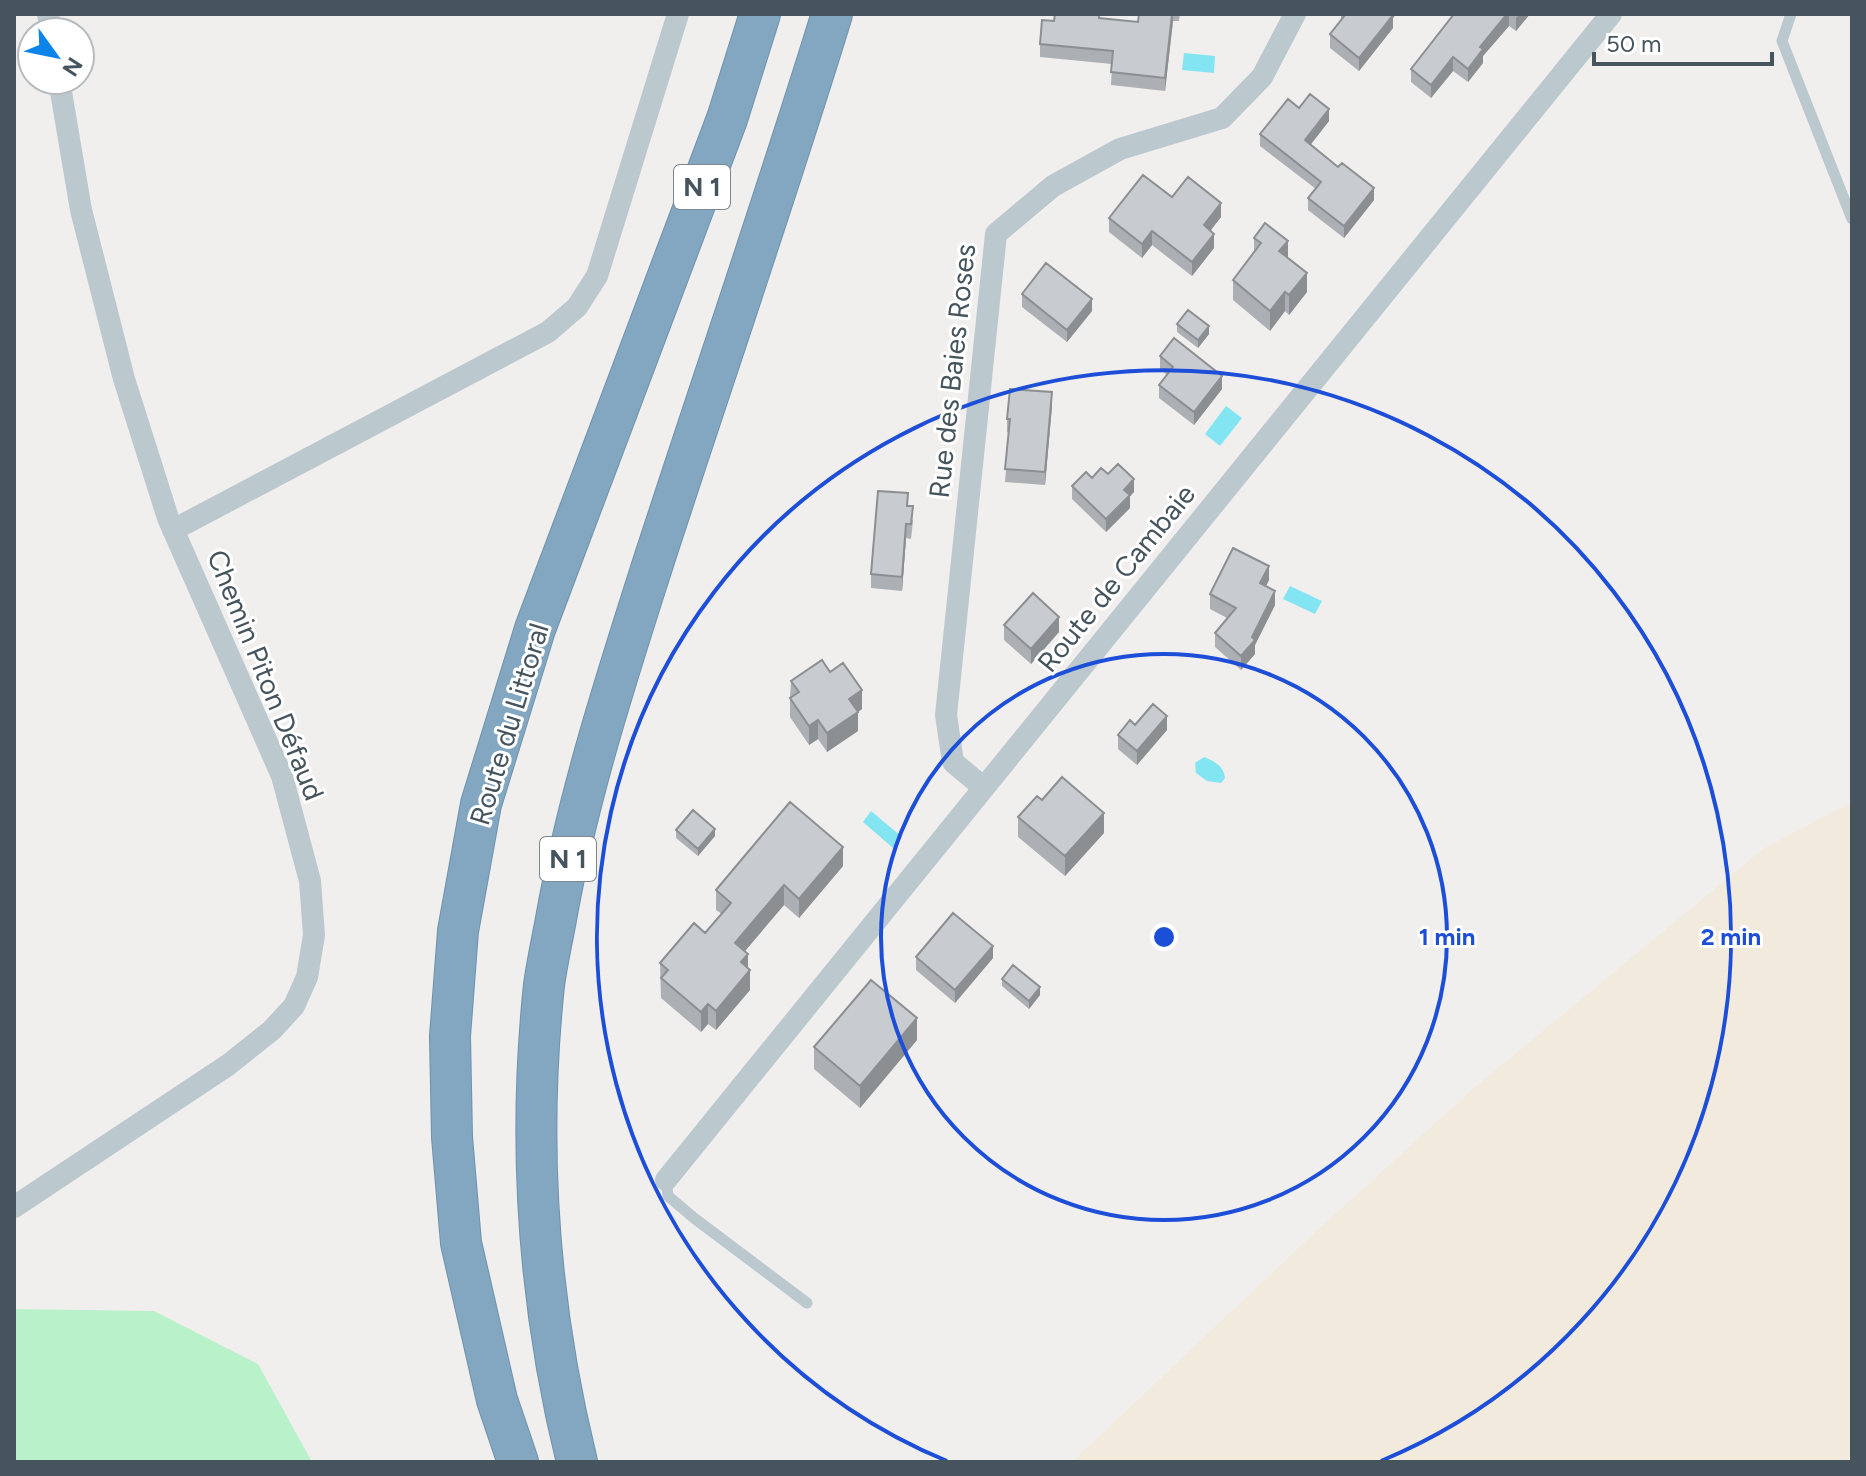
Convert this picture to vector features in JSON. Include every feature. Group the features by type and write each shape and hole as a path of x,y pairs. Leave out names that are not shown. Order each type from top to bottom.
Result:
{"highway":[{"name":"Route du Littoral","path":"518,1462 497,1400 461,1243 452,1137 450,1036 458,931 481,804 535,629 722,133 760,14"},
{"name":"N 1","path":"577,1462 554,1361 543,1279 536,1186 538,1078 545,982 565,872 605,710 832,14"}],"street":[{"path":"173,530 562,323 577,307 597,276 678,14"},
{"name":"Rue des Baies Roses","path":"984,788 953,762 946,715 996,234 1053,186 1120,149 1222,118 1262,77 1295,14"},
{"name":"Route de Cambaie","path":"666,1180 1611,14"},
{"name":"Chemin Piton Défaud","path":"14,1207 228,1065 272,1030 294,1006 307,977 314,935 310,881 282,776 173,530 120,363 81,210 62,96"}],"lane":[{"path":"1791,14 1782,41 1852,219"},
{"path":"666,1180 668,1196 807,1303"}],"green space":[{"path":"14,1309 154,1311 258,1364 312,1462 14,1462"}],"sand":[{"path":"1852,802 1852,1462 1072,1462 1309,1238 1474,1088 1763,849"}],"water":[{"path":"1184,53 1215,56 1214,73 1182,70"},
{"path":"1226,406 1242,418 1220,446 1205,434"},
{"path":"1290,586 1322,601 1315,614 1283,599"},
{"path":"1204,757 1223,770 1225,778 1221,783 1207,781 1196,773 1195,763"},
{"path":"871,811 902,837 893,848 863,822"}],"building":[{"path":"1055,14 1099,14 1099,18 1138,22 1139,14 1172,14 1165,78 1111,72 1113,51 1040,44 1042,20 1054,21"},
{"path":"1344,14 1393,15 1359,58 1330,34"},
{"path":"1454,14 1507,14 1480,47 1483,49 1468,69 1453,57 1431,85 1411,69"},
{"path":"1310,94 1329,109 1305,140 1338,167 1342,163 1374,188 1344,226 1308,198 1321,182 1260,134 1288,99 1299,108"},
{"path":"1143,175 1172,197 1188,177 1221,203 1204,225 1214,234 1192,262 1152,231 1142,244 1109,218"},
{"path":"1265,223 1288,241 1279,251 1307,273 1289,295 1285,292 1270,311 1233,280 1261,243 1254,238"},
{"path":"1046,263 1092,299 1067,330 1022,294"},
{"path":"1188,310 1209,326 1198,340 1177,324"},
{"path":"1174,338 1222,376 1194,412 1159,385 1173,367 1160,356"},
{"path":"1010,389 1052,392 1045,472 1005,469"},
{"path":"1118,464 1134,479 1124,490 1130,495 1106,519 1072,486 1086,472 1092,478 1101,468 1108,474"},
{"path":"878,491 908,493 907,506 913,506 911,524 906,524 902,577 871,574"},
{"path":"1233,548 1269,566 1260,583 1275,591 1252,637 1255,640 1241,656 1215,633 1236,608 1210,594"},
{"path":"1033,593 1059,617 1031,649 1004,625"},
{"path":"822,660 830,672 843,663 862,690 849,699 858,712 827,733 818,720 809,726 790,698 799,692 791,681"},
{"path":"1153,704 1167,716 1137,751 1118,735 1130,720 1135,725"},
{"path":"1062,777 1104,813 1065,856 1018,817 1037,796 1042,800"},
{"path":"790,802 843,847 799,899 784,885 735,943 748,954 741,962 750,970 716,1011 708,1004 701,1012 661,978 668,970 660,963 694,923 705,933 731,903 716,890"},
{"path":"693,810 715,829 698,849 676,830"},
{"path":"953,913 993,946 955,990 916,957"},
{"path":"1013,965 1040,987 1029,1001 1002,979"},
{"path":"871,980 917,1018 860,1086 814,1047"}]}
